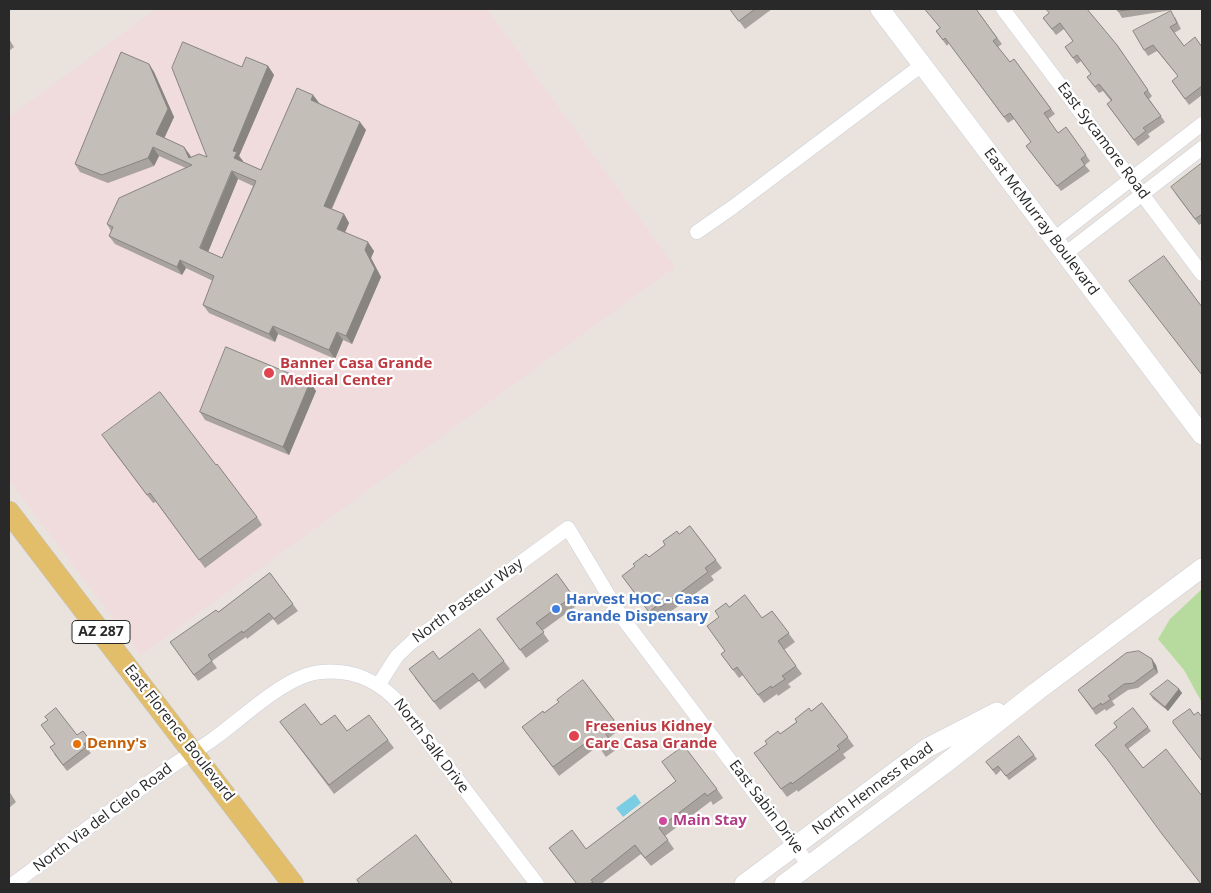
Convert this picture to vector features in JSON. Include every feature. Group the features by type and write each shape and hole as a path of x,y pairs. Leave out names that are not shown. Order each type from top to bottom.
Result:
{"main road":[{"name":"East Florence Boulevard","path":"9,512 293,884"}],"street":[{"name":"East McMurray Boulevard","path":"880,9 1202,435"},
{"name":"East Sycamore Road","path":"1003,9 1202,274"},
{"path":"697,232 922,65"},
{"path":"1060,246 1131,178 1202,124"},
{"path":"1060,246 1143,194 1202,148"},
{"name":"North Pasteur Way","path":"378,684 397,656 412,642 568,528"},
{"name":"East Sabin Drive","path":"568,528 621,616 809,865"},
{"name":"North Henness Road","path":"784,884 1202,568"},
{"name":"North Salk Drive","path":"193,752 214,739 284,687 304,676 321,672 341,672 360,676 378,684 399,702 537,884"},
{"name":"North Henness Road","path":"744,884 927,748 1036,692"},
{"name":"North Via del Cielo Road","path":"13,884 193,752"}],"shaded area":[{"name":"Banner Casa Grande Medical Center","path":"156,9 487,9 675,267 141,655 9,480 9,117"}],"green space":[{"path":"1202,589 1202,703 1184,670 1158,639 1170,619"}],"water":[{"path":"635,794 641,803 623,817 616,808"}],"building":[{"path":"730,9 755,9 739,21"},
{"path":"925,9 976,9 997,38 993,41 1010,62 1014,59 1051,109 1044,113 1058,133 1066,127 1086,155 1081,159 1085,165 1057,186 1026,146 1031,142 1010,113 1004,117 945,38 943,40 936,31 940,28"},
{"path":"1046,9 1087,9 1117,45 1148,90 1144,93 1161,116 1143,128 1146,131 1134,140 1107,104 1112,100 1099,84 1095,87 1087,77 1091,74 1077,55 1073,58 1065,47 1073,41 1060,23 1052,29 1043,18 1049,13"},
{"path":"1117,9 1136,9 1118,11"},
{"path":"1171,11 1177,23 1170,27 1184,46 1195,37 1202,47 1202,86 1185,99 1172,81 1178,76 1153,45 1144,50 1133,31"},
{"path":"183,42 242,67 246,57 268,66 233,151 237,152 234,158 261,170 297,88 313,95 311,100 360,122 324,206 344,214 337,229 368,242 365,250 375,269 346,336 337,332 329,350 273,326 269,334 203,305 214,276 180,260 177,267 109,236 113,227 107,224 119,198 192,165 153,147 148,158 102,175 75,164 121,52 149,64 168,109 156,134 184,147 189,158 199,154 207,157 172,68","holes":["232,171 256,181 222,258 200,248"]},
{"path":"1202,163 1202,216 1195,219 1171,187"},
{"path":"1164,256 1202,307 1202,375 1129,281"},
{"path":"226,347 310,382 283,447 200,412"},
{"path":"160,392 257,517 199,560 150,493 147,495 102,435"},
{"path":"690,526 716,560 705,568 708,572 661,607 659,604 649,612 622,576 646,554 649,557 665,545 663,541 677,531 679,534"},
{"path":"270,573 293,604 274,619 269,613 243,633 242,631 208,655 212,661 194,675 170,642 216,610 218,612"},
{"path":"557,574 573,596 536,623 544,632 520,650 497,619"},
{"path":"745,595 762,618 772,611 789,633 778,641 796,666 782,676 785,679 758,695 737,667 733,670 721,654 725,651 707,626 719,617 715,611 726,603 729,607"},
{"path":"480,629 504,661 479,681 473,673 434,702 409,669 433,651 439,659"},
{"path":"1139,651 1152,659 1154,668 1134,683 1124,684 1108,696 1111,699 1093,709 1078,690 1126,653"},
{"path":"583,680 614,720 602,729 611,741 601,749 592,738 553,767 522,727 543,711 544,713 559,702 557,700"},
{"path":"1168,680 1179,689 1165,707 1150,694"},
{"path":"822,703 848,737 837,746 840,749 792,784 791,782 781,789 754,753 767,744 765,741 778,731 780,734 797,722 795,719 809,708 811,711"},
{"path":"305,704 321,725 335,715 347,731 369,715 388,740 329,785 280,722"},
{"name":"Denny's","path":"56,708 77,735 83,731 90,740 84,744 86,747 63,765 50,747 55,744 41,725 48,720 45,717"},
{"path":"1133,708 1148,727 1125,745 1143,768 1166,749 1202,796 1202,884 1095,745 1117,727 1114,723"},
{"path":"1190,709 1194,715 1198,712 1202,717 1202,761 1173,723 1173,721"},
{"path":"1019,736 1034,755 1006,776 998,766 993,770 986,762"},
{"name":"Main Stay","path":"684,746 717,789 707,796 705,793 659,828 668,840 645,858 635,845 591,880 593,882 577,884 549,848 572,830 586,849 676,781 662,762"},
{"path":"416,835 453,884 360,884 357,880"}],"place":[{"name":"Banner Casa Grande Medical Center","path":"269,373"},
{"name":"Harvest HOC - Casa Grande Dispensary","path":"556,609"},
{"name":"Fresenius Kidney Care Casa Grande","path":"574,736"},
{"name":"Denny's","path":"77,744"},
{"name":"Main Stay","path":"663,821"}]}
